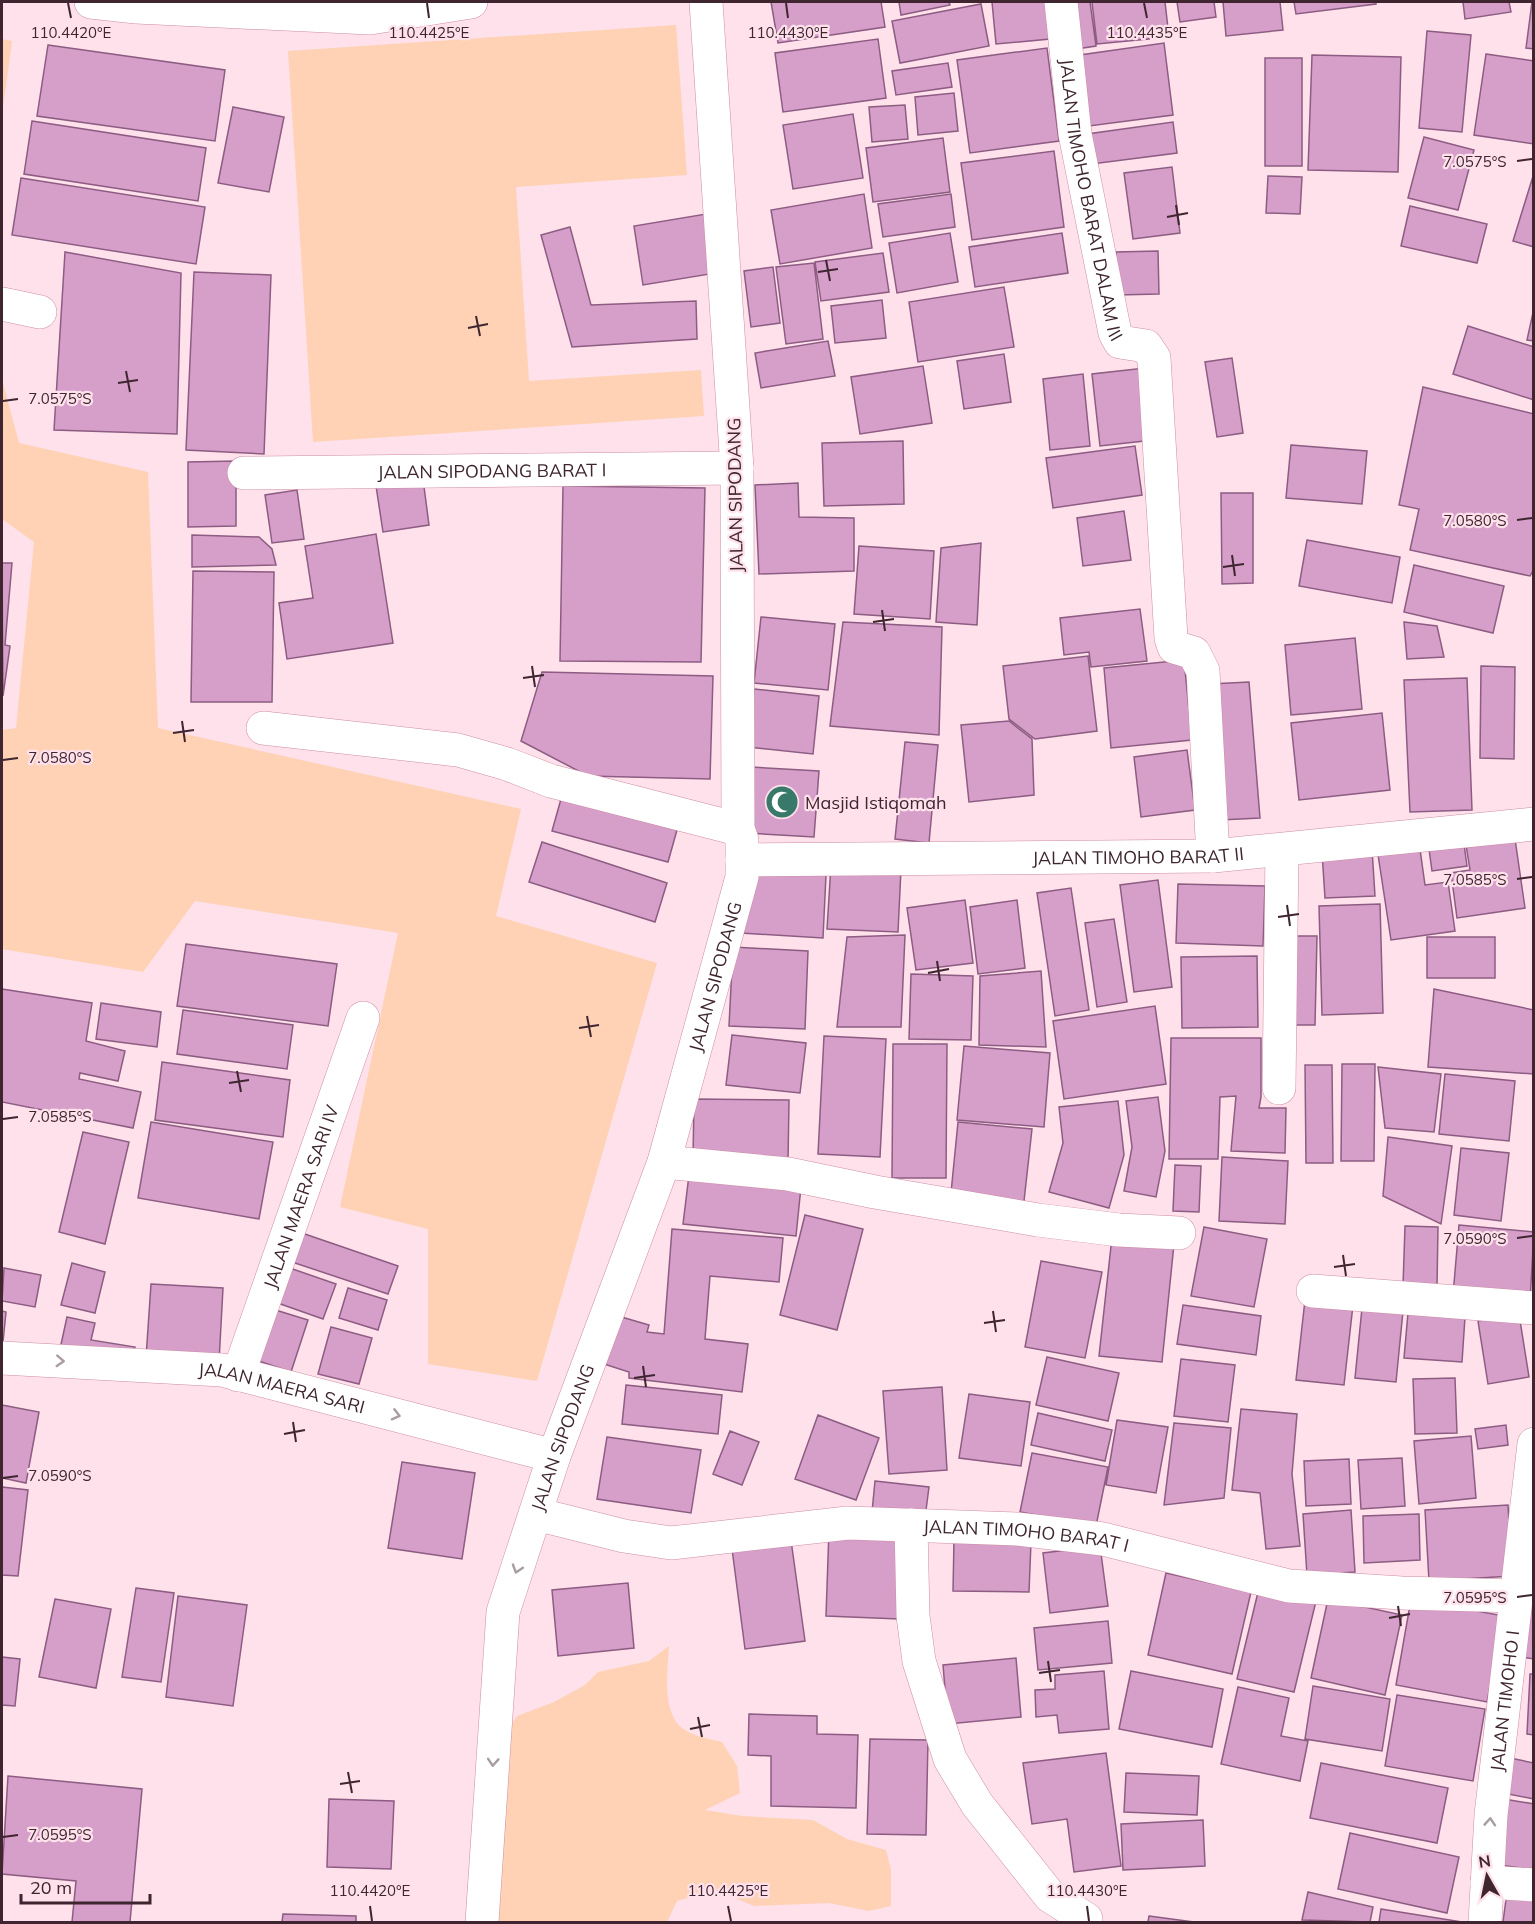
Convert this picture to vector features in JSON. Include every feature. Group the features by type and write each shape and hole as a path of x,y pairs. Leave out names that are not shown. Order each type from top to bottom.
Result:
{"street":[{"path":"91,2 136,7 370,18 471,2"},
{"name":"JALAN SIPODANG","path":"482,1923 503,1612 554,1456 664,1162 742,877 737,468 706,2"},
{"name":"JALAN TIMOHO BARAT DALAM III","path":"1061,2 1075,134 1115,333 1120,342 1146,346 1154,358 1171,638 1174,646 1194,653 1203,671 1213,856"},
{"path":"2,304 40,312"},
{"name":"JALAN SIPODANG BARAT I","path":"244,473 737,468"},
{"name":"JALAN TIMOHO BARAT II","path":"262,728 458,750 507,764 740,844 1213,856 1533,824"},
{"path":"1279,1088 1282,850"},
{"name":"JALAN MAERA SARI IV","path":"238,1375 363,1018"},
{"path":"664,1162 788,1174 953,1206 1049,1221 1119,1230 1179,1233"},
{"path":"1313,1291 1533,1308"},
{"name":"JALAN MAERA SARI","path":"2,1358 222,1370 554,1456"},
{"name":"JALAN TIMOHO I","path":"1485,1923 1491,1815 1523,1582 1533,1444"},
{"name":"JALAN TIMOHO BARAT I","path":"536,1514 624,1536 671,1543 848,1523 1017,1529 1103,1539 1289,1586 1402,1593 1523,1582"},
{"path":"911,1525 913,1616 919,1661 950,1759 977,1804 1050,1896 1086,1919"},
{"path":"1487,1882 1533,1885"}],"shaded area":[{"path":"676,25 687,175 516,187 529,381 701,370 704,416 313,442 288,51"},
{"path":"2,39 12,41 2,115"},
{"path":"2,379 19,443 148,472 158,728 521,809 496,916 657,963 537,1381 428,1364 428,1229 340,1207 398,933 195,901 143,972 2,949 2,730 16,728 34,542 2,519"},
{"path":"669,1646 667,1689 668,1701 675,1721 691,1733 722,1742 737,1766 740,1793 705,1810 742,1816 813,1820 847,1839 886,1850 891,1870 891,1906 869,1911 829,1903 754,1906 716,1890 677,1901 667,1922 489,1922 501,1741 517,1716 554,1702 585,1685 598,1672 649,1661"}],"building":[{"path":"771,2 881,2 885,27 778,43"},
{"path":"899,2 949,2 950,5 901,15"},
{"path":"992,2 1046,2 1050,39 996,44"},
{"path":"1064,2 1090,2 1096,46 1070,50"},
{"path":"1092,2 1165,2 1169,37 1097,44"},
{"path":"1177,2 1214,2 1216,17 1180,22"},
{"path":"1223,2 1280,2 1283,30 1226,36"},
{"path":"1294,2 1376,2 1376,4 1296,14"},
{"path":"1463,2 1509,2 1511,12 1465,19"},
{"path":"1532,2 1534,2 1534,49 1526,48"},
{"path":"981,4 989,46 900,63 892,21"},
{"path":"1427,31 1471,35 1462,132 1419,128"},
{"path":"878,39 886,98 783,112 775,53"},
{"path":"1164,43 1173,115 1089,126 1080,55"},
{"path":"48,45 225,70 215,141 37,116"},
{"path":"1047,48 1059,141 970,153 957,60"},
{"path":"1486,54 1534,61 1534,144 1474,135"},
{"path":"1312,55 1401,57 1398,172 1308,170"},
{"path":"1265,58 1302,58 1302,166 1265,166"},
{"path":"948,63 952,87 896,95 892,71"},
{"path":"954,93 958,131 918,135 915,97"},
{"path":"905,105 908,139 872,142 869,107"},
{"path":"233,107 284,117 269,192 218,183"},
{"path":"853,114 863,178 793,189 783,125"},
{"path":"32,121 206,148 198,201 24,174"},
{"path":"1173,122 1177,153 1084,165 1080,135"},
{"path":"1424,137 1474,150 1458,210 1408,198"},
{"path":"943,138 950,192 873,202 866,148"},
{"path":"1054,151 1064,227 972,240 961,163"},
{"path":"1172,167 1180,233 1133,239 1124,173"},
{"path":"1534,173 1534,247 1513,241"},
{"path":"1268,176 1302,177 1300,214 1266,213"},
{"path":"21,178 205,207 196,264 12,235"},
{"path":"864,194 872,248 780,264 771,210"},
{"path":"951,194 955,227 883,237 878,204"},
{"path":"1410,206 1487,224 1477,263 1401,246"},
{"path":"706,214 716,273 643,285 634,226"},
{"path":"570,227 591,305 696,301 697,339 572,347 541,235"},
{"path":"950,233 958,282 897,293 889,243"},
{"path":"1062,233 1068,273 975,287 969,247"},
{"path":"1158,251 1159,294 1117,295 1116,252"},
{"path":"65,252 181,273 177,434 54,430"},
{"path":"883,253 889,292 821,301 815,262"},
{"path":"814,263 823,339 786,344 776,267"},
{"path":"773,267 780,323 751,327 744,271"},
{"path":"194,272 271,275 264,454 186,450"},
{"path":"1004,287 1014,347 918,362 909,302"},
{"path":"882,300 886,338 835,343 831,306"},
{"path":"1534,308 1534,341 1527,340"},
{"path":"1468,326 1534,347 1534,400 1453,374"},
{"path":"828,341 835,376 761,388 755,353"},
{"path":"1004,354 1011,402 964,409 957,361"},
{"path":"1232,358 1243,433 1217,437 1205,362"},
{"path":"923,366 932,423 860,434 851,377"},
{"path":"1145,368 1153,440 1100,446 1092,374"},
{"path":"1083,374 1090,446 1050,450 1043,379"},
{"path":"1423,387 1534,414 1534,569 1530,576 1410,550 1419,509 1399,505"},
{"path":"903,441 904,504 824,506 822,443"},
{"path":"1291,445 1367,451 1362,504 1286,498"},
{"path":"1135,446 1142,495 1053,508 1046,458"},
{"path":"236,461 236,526 188,527 188,462"},
{"path":"423,479 429,525 383,532 376,486"},
{"path":"798,483 799,517 854,518 854,571 759,574 755,485"},
{"path":"563,486 705,488 701,662 560,661"},
{"path":"297,490 304,539 272,543 265,495"},
{"path":"1221,493 1253,493 1253,583 1222,584"},
{"path":"1124,511 1131,560 1083,566 1077,518"},
{"path":"376,534 393,643 287,659 279,603 313,598 305,546"},
{"path":"192,535 259,537 272,549 276,565 192,567"},
{"path":"1307,540 1400,557 1392,603 1299,586"},
{"path":"981,543 977,625 936,622 941,548"},
{"path":"859,546 934,551 930,619 854,614"},
{"path":"2,563 12,563 5,645 10,646 3,696"},
{"path":"1414,565 1504,586 1493,633 1404,612"},
{"path":"193,571 274,572 272,702 191,702"},
{"path":"1140,609 1147,661 1091,667 1089,652 1064,655 1060,618"},
{"path":"761,617 835,624 828,690 754,683"},
{"path":"843,622 942,627 939,735 830,726"},
{"path":"1404,622 1437,626 1444,657 1407,659"},
{"path":"1355,638 1362,709 1291,715 1285,645"},
{"path":"1088,656 1097,731 1035,739 1009,719 1003,666"},
{"path":"1184,660 1192,740 1111,748 1104,668"},
{"path":"1481,666 1515,667 1514,759 1480,758"},
{"path":"542,672 713,676 710,779 588,776 521,741"},
{"path":"1467,678 1472,810 1410,812 1404,680"},
{"path":"1249,682 1260,818 1220,820 1210,684"},
{"path":"754,689 819,696 813,754 748,747"},
{"path":"1382,713 1390,790 1299,800 1291,723"},
{"path":"1009,721 1032,739 1034,795 969,802 961,725"},
{"path":"905,742 938,745 929,843 895,839"},
{"path":"1187,750 1195,810 1141,817 1134,757"},
{"name":"Masjid Istiqomah","path":"750,767 819,771 814,837 746,833"},
{"path":"561,799 677,830 668,862 552,831"},
{"path":"1463,837 1467,866 1432,871 1428,842"},
{"path":"1515,839 1525,908 1457,918 1451,873 1470,870 1466,845"},
{"path":"542,842 667,883 655,922 529,882"},
{"path":"1419,842 1425,885 1448,882 1455,931 1391,940 1377,848"},
{"path":"1372,849 1375,896 1325,898 1322,852"},
{"path":"831,865 901,869 898,932 827,929"},
{"path":"744,871 826,875 823,938 741,933"},
{"path":"1158,880 1172,987 1134,992 1120,885"},
{"path":"1178,884 1265,886 1263,946 1176,943"},
{"path":"1071,888 1089,1010 1055,1016 1037,893"},
{"path":"965,900 973,963 916,970 907,908"},
{"path":"1017,900 1025,968 978,974 970,907"},
{"path":"1380,904 1383,1013 1322,1015 1319,906"},
{"path":"1114,919 1127,1002 1097,1007 1085,923"},
{"path":"905,935 901,1027 837,1027 847,937"},
{"path":"1288,936 1317,936 1315,1025 1286,1025"},
{"path":"1427,937 1495,937 1495,978 1427,978"},
{"path":"186,944 337,964 328,1026 177,1006"},
{"path":"733,947 808,951 805,1029 729,1026"},
{"path":"1257,956 1258,1027 1182,1028 1181,957"},
{"path":"1041,971 1046,1047 979,1045 980,976"},
{"path":"911,974 973,976 971,1040 909,1039"},
{"path":"2,989 92,1003 86,1041 125,1051 118,1081 80,1073 79,1079 141,1092 133,1128 2,1102"},
{"path":"1434,989 1534,1010 1534,1074 1428,1067"},
{"path":"101,1003 161,1012 157,1047 96,1039"},
{"path":"1155,1006 1166,1084 1064,1099 1053,1021"},
{"path":"183,1010 293,1025 287,1069 177,1054"},
{"path":"732,1035 806,1043 800,1093 726,1085"},
{"path":"824,1036 886,1039 880,1157 818,1154"},
{"path":"1171,1038 1261,1038 1259,1108 1286,1108 1285,1153 1231,1151 1236,1096 1220,1097 1218,1159 1169,1159"},
{"path":"893,1044 947,1044 946,1178 892,1178"},
{"path":"964,1046 1050,1053 1044,1127 957,1120"},
{"path":"162,1062 290,1080 283,1137 155,1120"},
{"path":"1342,1064 1375,1064 1374,1161 1341,1161"},
{"path":"1305,1065 1332,1065 1333,1163 1306,1163"},
{"path":"1378,1067 1441,1074 1434,1132 1385,1128"},
{"path":"1445,1074 1515,1081 1509,1141 1439,1134"},
{"path":"1158,1097 1165,1151 1156,1197 1124,1191 1132,1147 1126,1101"},
{"path":"694,1099 789,1100 788,1162 693,1159"},
{"path":"1118,1101 1124,1155 1109,1208 1049,1192 1063,1143 1059,1107"},
{"path":"151,1122 273,1142 259,1219 138,1198"},
{"path":"958,1122 1032,1129 1023,1210 950,1203"},
{"path":"83,1132 129,1142 105,1244 59,1232"},
{"path":"1388,1137 1452,1146 1441,1224 1383,1196"},
{"path":"1461,1148 1509,1153 1501,1221 1454,1215"},
{"path":"1222,1157 1288,1161 1285,1224 1219,1221"},
{"path":"1175,1165 1201,1166 1199,1212 1173,1211"},
{"path":"689,1175 801,1187 796,1236 683,1224"},
{"path":"805,1215 863,1229 837,1330 780,1315"},
{"path":"1459,1225 1534,1232 1530,1301 1453,1295"},
{"path":"1405,1226 1438,1227 1437,1287 1403,1286"},
{"path":"1204,1227 1267,1239 1254,1307 1191,1296"},
{"path":"672,1229 783,1238 779,1282 710,1276 705,1339 748,1344 742,1392 629,1378 629,1372 604,1364 618,1316 649,1325 647,1332 664,1334"},
{"path":"299,1232 398,1266 388,1294 289,1261"},
{"path":"1112,1237 1174,1244 1162,1362 1099,1356"},
{"path":"1041,1261 1102,1272 1085,1358 1025,1347"},
{"path":"72,1263 105,1272 95,1313 61,1305"},
{"path":"284,1266 336,1284 323,1319 272,1301"},
{"path":"4,1268 41,1275 35,1307 2,1301"},
{"path":"151,1284 223,1288 219,1362 146,1358"},
{"path":"348,1288 387,1300 378,1330 339,1318"},
{"path":"1305,1300 1353,1305 1344,1385 1296,1380"},
{"path":"1183,1305 1261,1316 1256,1355 1177,1344"},
{"path":"269,1308 308,1320 291,1372 253,1359"},
{"path":"1362,1308 1403,1311 1396,1382 1355,1378"},
{"path":"2,1311 6,1312 2,1352"},
{"path":"1408,1313 1465,1317 1462,1362 1404,1358"},
{"path":"1519,1314 1529,1377 1488,1384 1478,1321"},
{"path":"67,1317 95,1323 91,1340 135,1347 132,1364 60,1349"},
{"path":"331,1327 372,1338 359,1384 318,1374"},
{"path":"1047,1357 1119,1373 1108,1421 1036,1405"},
{"path":"1181,1359 1235,1365 1228,1422 1174,1416"},
{"path":"1455,1378 1457,1433 1415,1434 1413,1379"},
{"path":"626,1385 722,1395 718,1434 622,1424"},
{"path":"942,1387 947,1470 889,1474 883,1391"},
{"path":"969,1394 1030,1402 1021,1466 959,1458"},
{"path":"2,1405 39,1412 26,1483 2,1478"},
{"path":"1241,1409 1297,1414 1292,1474 1300,1546 1266,1549 1260,1493 1232,1490"},
{"path":"1038,1413 1112,1430 1105,1461 1031,1445"},
{"path":"818,1415 879,1438 856,1500 795,1479"},
{"path":"1117,1420 1168,1427 1156,1493 1106,1485"},
{"path":"1174,1423 1231,1428 1224,1498 1164,1505"},
{"path":"1506,1425 1508,1445 1478,1449 1475,1429"},
{"path":"730,1431 759,1442 742,1485 713,1474"},
{"path":"1471,1436 1476,1498 1419,1504 1414,1441"},
{"path":"607,1437 701,1450 691,1513 597,1499"},
{"path":"1032,1453 1108,1467 1096,1526 1020,1512"},
{"path":"1402,1458 1405,1506 1361,1509 1358,1460"},
{"path":"1349,1459 1351,1504 1306,1506 1304,1461"},
{"path":"402,1462 475,1473 462,1559 388,1548"},
{"path":"875,1481 929,1487 925,1518 872,1512"},
{"path":"2,1487 28,1490 18,1576 2,1575"},
{"path":"1508,1505 1512,1576 1429,1581 1425,1510"},
{"path":"1351,1510 1355,1572 1307,1575 1303,1514"},
{"path":"1419,1514 1420,1560 1364,1563 1363,1516"},
{"path":"829,1530 904,1534 899,1619 826,1616"},
{"path":"790,1533 805,1641 745,1649 731,1541"},
{"path":"954,1540 1031,1542 1029,1592 953,1591"},
{"path":"1100,1546 1108,1606 1050,1613 1043,1553"},
{"path":"1166,1573 1251,1592 1232,1674 1148,1655"},
{"path":"628,1583 634,1648 558,1656 552,1590"},
{"path":"1534,1583 1534,1659 1520,1657"},
{"path":"1260,1584 1317,1597 1294,1692 1237,1679"},
{"path":"136,1588 174,1593 161,1682 122,1677"},
{"path":"178,1596 247,1605 233,1706 166,1697"},
{"path":"55,1599 111,1609 96,1688 39,1677"},
{"path":"1328,1599 1402,1615 1385,1695 1311,1678"},
{"path":"1411,1599 1504,1616 1487,1702 1396,1685"},
{"path":"1108,1621 1112,1663 1038,1670 1034,1628"},
{"path":"2,1657 20,1659 15,1706 2,1705"},
{"path":"1016,1658 1021,1717 948,1724 943,1665"},
{"path":"1104,1671 1109,1729 1059,1733 1057,1715 1036,1717 1035,1690 1055,1689 1055,1675"},
{"path":"1131,1671 1223,1689 1212,1747 1119,1729"},
{"path":"1530,1674 1534,1674 1534,1735 1527,1734"},
{"path":"1313,1686 1390,1699 1382,1751 1305,1739"},
{"path":"1238,1687 1289,1698 1281,1736 1308,1741 1300,1781 1221,1764"},
{"path":"1397,1695 1485,1709 1473,1781 1385,1766"},
{"path":"749,1714 817,1716 817,1734 858,1735 856,1808 771,1806 771,1756 748,1755"},
{"path":"870,1739 928,1740 926,1835 867,1834"},
{"path":"1106,1753 1121,1866 1074,1872 1067,1819 1032,1824 1023,1763"},
{"path":"1505,1757 1534,1763 1534,1799 1498,1792"},
{"path":"1321,1763 1448,1788 1437,1843 1310,1818"},
{"path":"1126,1773 1199,1776 1197,1815 1124,1812"},
{"path":"8,1776 142,1789 130,1922 72,1922 76,1881 2,1874"},
{"path":"329,1799 394,1801 391,1869 327,1867"},
{"path":"1504,1799 1534,1804 1534,1870 1493,1864"},
{"path":"1203,1820 1205,1866 1123,1870 1121,1824"},
{"path":"1350,1833 1459,1857 1447,1913 1338,1889"},
{"path":"1308,1892 1373,1907 1370,1922 1302,1920"},
{"path":"1507,1892 1534,1895 1534,1922 1503,1922"},
{"path":"1381,1909 1462,1922 1379,1922"},
{"path":"283,1914 356,1916 356,1922 282,1922"},
{"path":"1149,1916 1194,1922 1148,1922"}],"place":[{"name":"Masjid Istiqomah","path":"782,802"}]}
